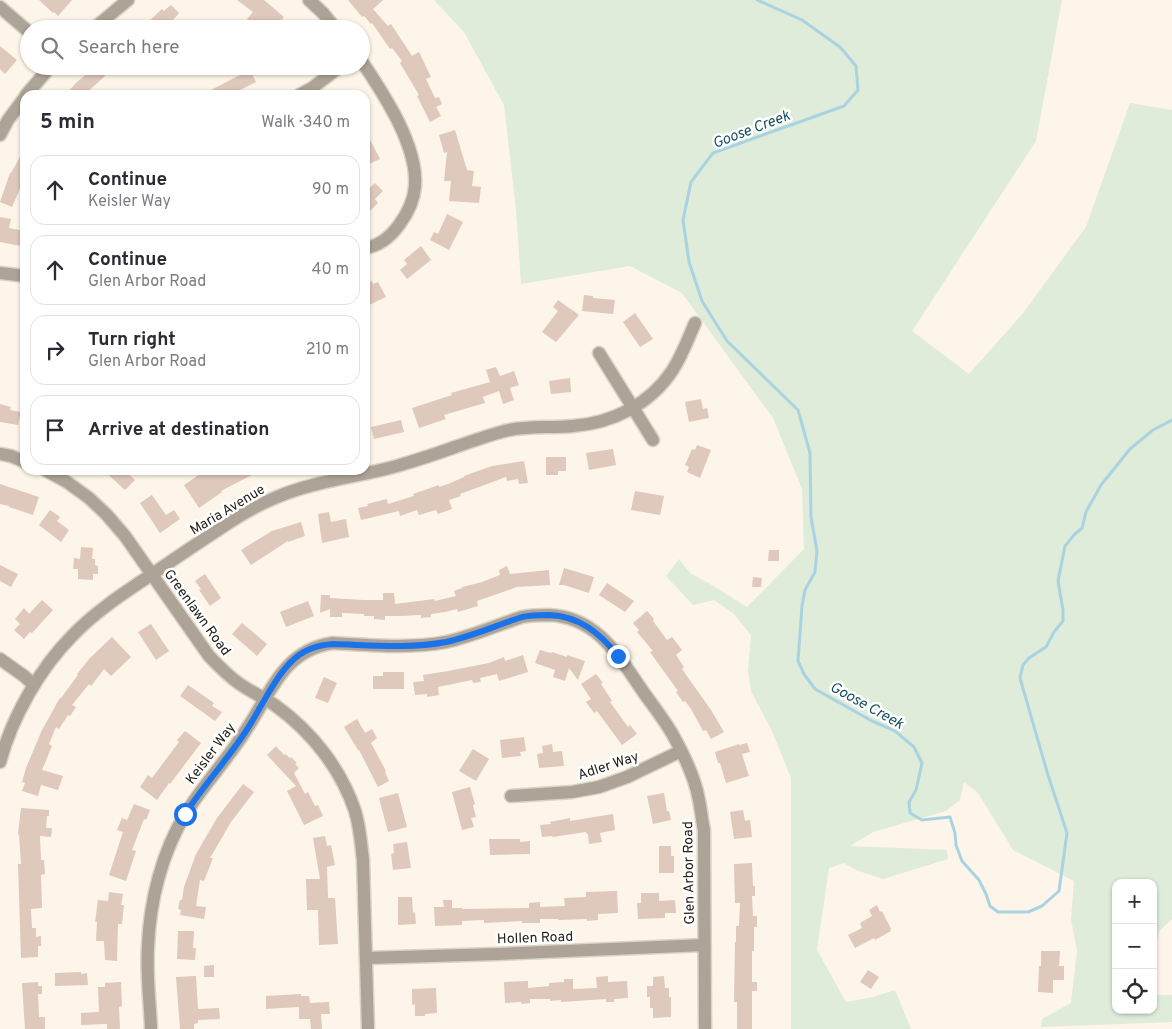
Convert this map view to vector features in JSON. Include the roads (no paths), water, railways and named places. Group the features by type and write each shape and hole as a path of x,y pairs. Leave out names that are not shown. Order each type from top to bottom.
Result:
{"street":[{"path":"104,20 128,0"},
{"path":"309,0 329,20"},
{"path":"0,6 20,24"},
{"path":"370,74 385,96 401,128 412,159 415,179 414,195 405,217 396,229 378,244 370,246"},
{"path":"31,90 44,75"},
{"path":"307,90 329,75"},
{"path":"0,135 20,104"},
{"path":"0,273 20,275"},
{"name":"Maria Avenue","path":"370,473 426,458 491,435 511,430 596,424 618,416 646,399 672,371 680,358 695,323"},
{"path":"599,354 653,440"},
{"path":"0,454 20,460"},
{"name":"Greenlawn Road","path":"54,475 82,492 106,514 125,536 209,656 223,671 292,718 315,741 331,762 345,787 361,837 368,1029"},
{"name":"Maria Avenue","path":"0,762 15,720 34,685 55,655 96,613 248,511 278,496 310,486 363,475"},
{"name":"Glen Arbor Road","path":"265,699 285,668 292,661 305,651 324,644 387,646 446,642 524,617 540,615 575,620 592,629 608,642 674,735 698,794 704,830 705,1029"},
{"path":"0,659 34,685"},
{"name":"Keisler Way","path":"151,1029 148,946 151,912 158,878 170,845 185,814 228,757 265,699"},
{"name":"Adler Way","path":"511,796 572,792 599,787 626,778 681,751"},
{"name":"Hollen Road","path":"366,958 704,944"}],"waterway":[{"name":"Goose Creek","path":"757,0 802,20 840,47 856,66 858,90 844,106 713,153 691,182 683,220 689,262 702,301 727,341 798,410 810,453 811,517 817,551 815,572 805,590 802,606 798,661 804,674 815,689 872,721 895,731 914,747 922,763 916,790 909,802 910,813 922,820 950,817 955,833 956,845 962,861 979,880 990,906 998,912 1028,912 1042,906 1059,891 1067,833 1020,678 1023,665 1029,658 1046,647 1054,632 1063,621 1058,581 1065,546 1082,528 1086,512 1101,485 1130,449 1153,430 1172,420"}]}
